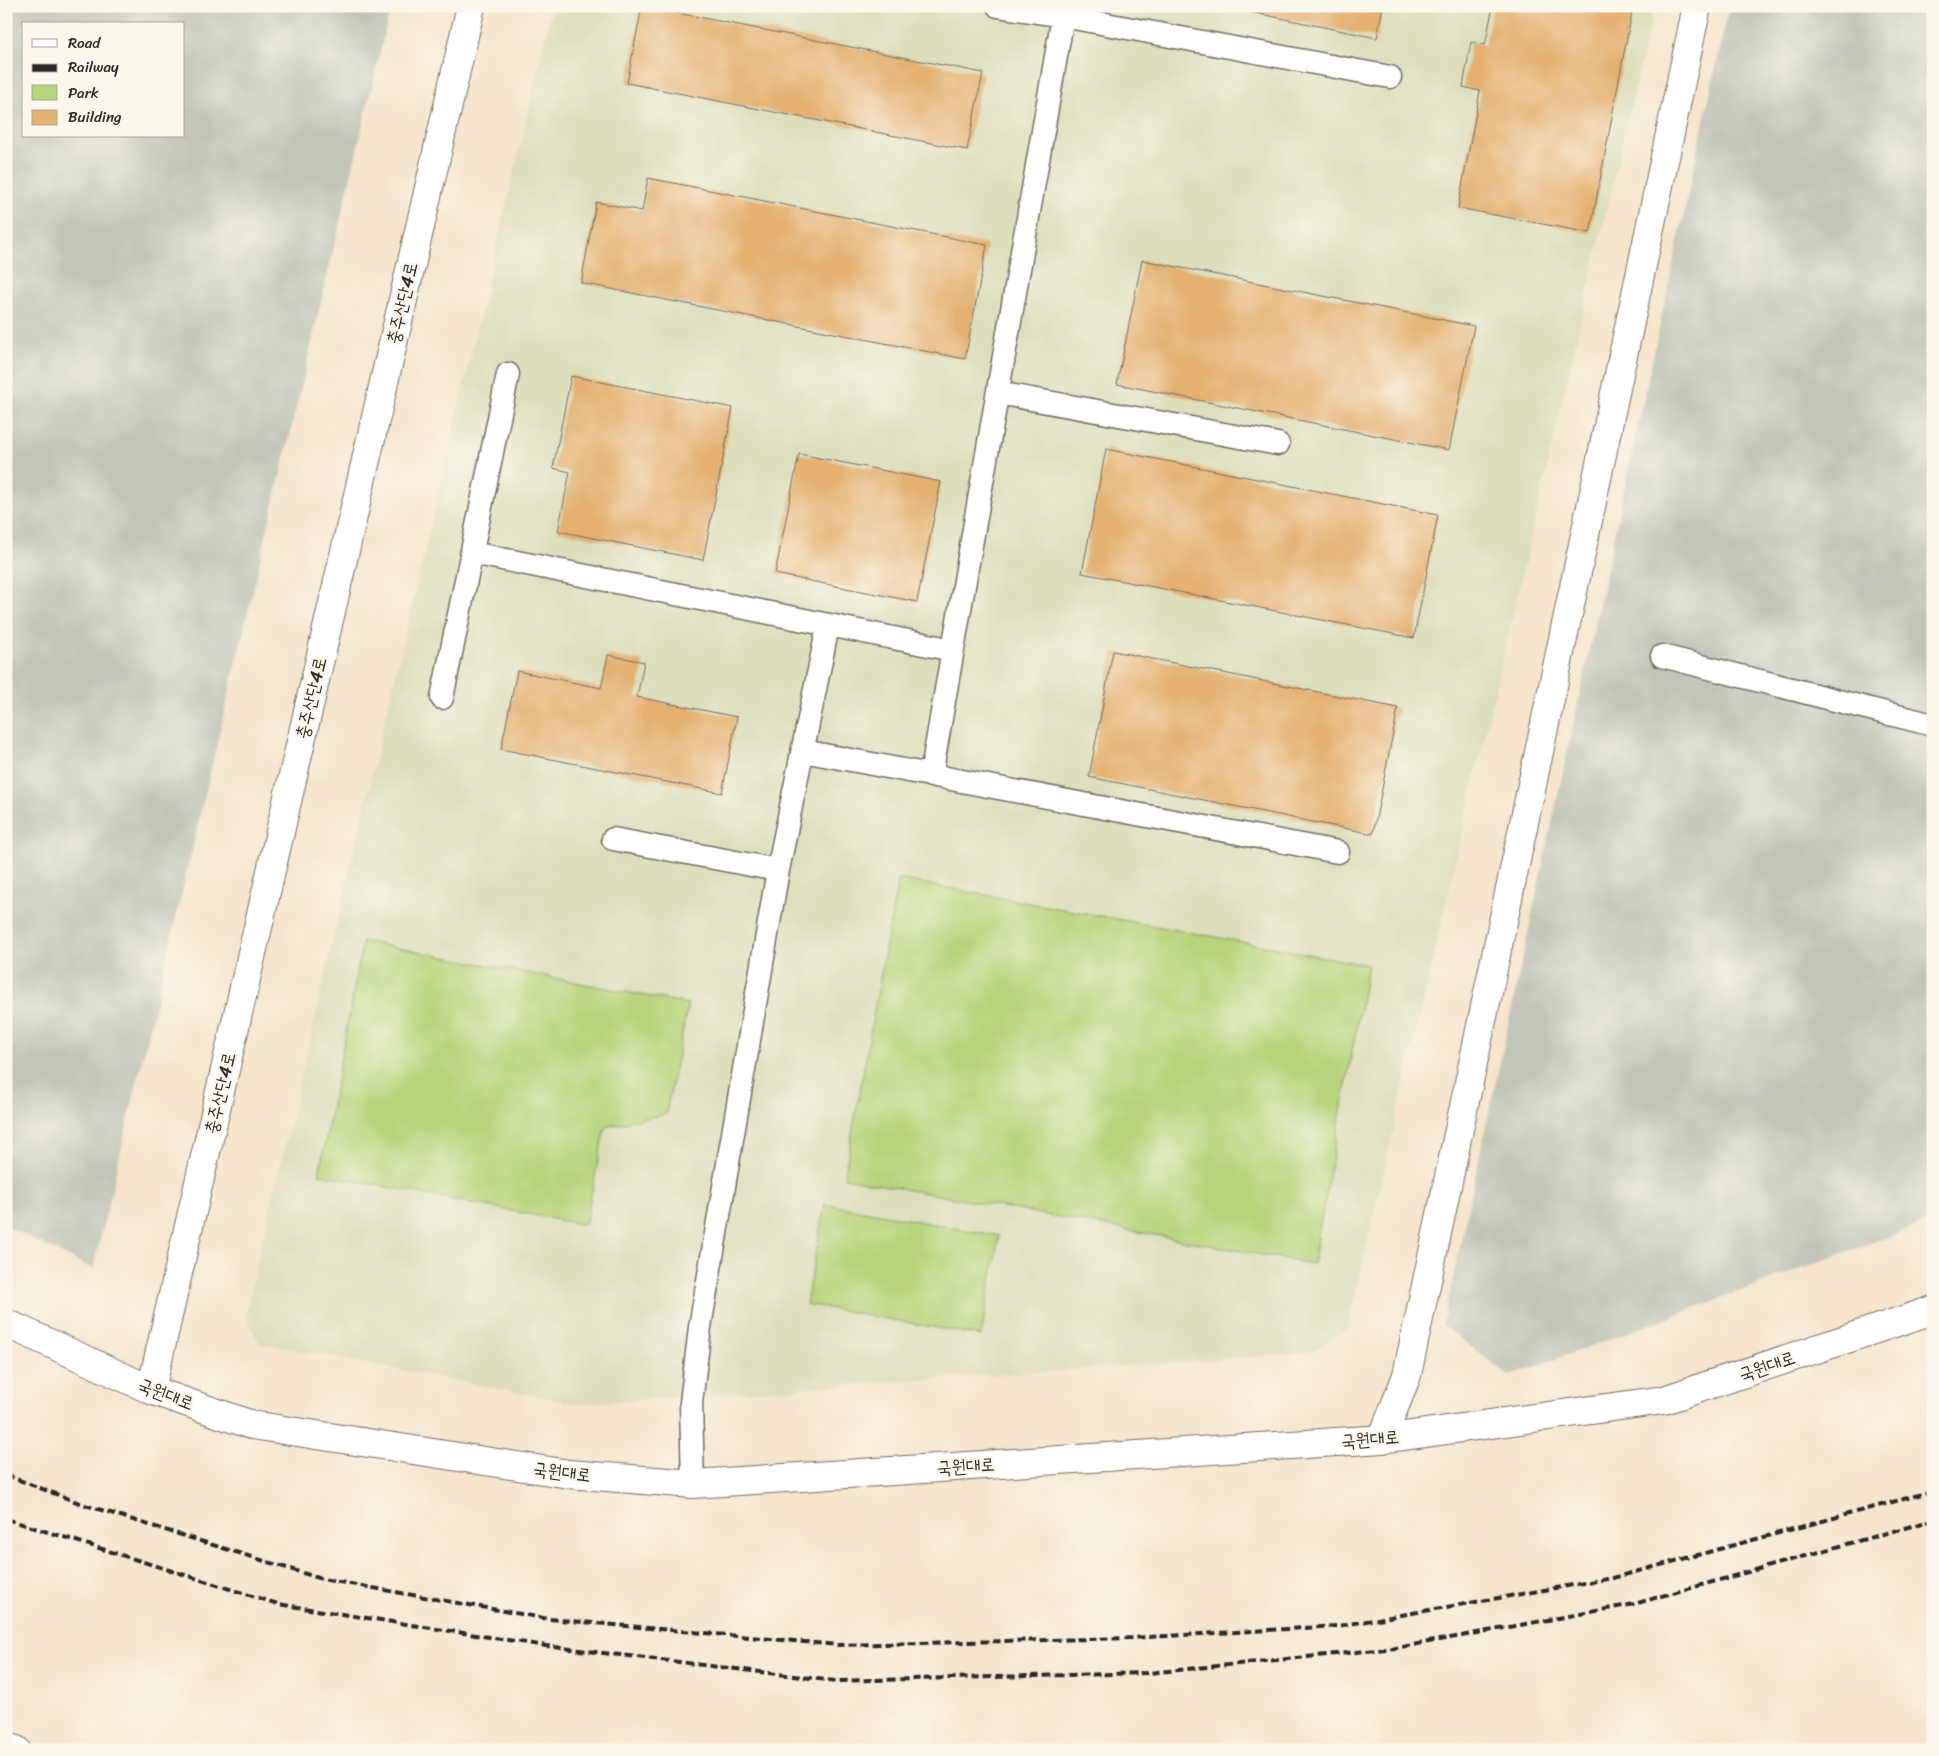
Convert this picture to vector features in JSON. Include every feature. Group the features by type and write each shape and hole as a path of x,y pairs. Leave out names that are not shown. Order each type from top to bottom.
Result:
{"street":[{"name":"충주산단4로","path":"151,1390 471,6"},
{"path":"1382,1439 1407,1375 1697,6"},
{"name":"국원대로","path":"6,1323 151,1390 252,1425 569,1474 693,1484 1382,1439 1664,1400 1933,1310"},
{"path":"6,1746 16,1750"}],"lane":[{"path":"998,6 1063,16 1390,77"},
{"path":"931,776 1063,16"},
{"path":"442,698 508,374"},
{"path":"998,393 1278,444"},
{"path":"472,553 953,650"},
{"path":"693,1484 691,1403 700,1327 778,870 828,626"},
{"path":"1662,656 1933,725"},
{"path":"803,751 1338,852"},
{"path":"613,839 778,870"}],"shaded area":[{"path":"6,6 391,6 93,1269 6,1226"},
{"path":"553,6 1654,6 1347,1330 1310,1353 577,1404 259,1343 245,1315"},
{"path":"1729,6 1933,6 1933,1220 1509,1376 1443,1325"}],"green space":[{"path":"898,879 1368,965 1313,1264 844,1178"},
{"path":"363,941 688,1004 666,1114 605,1127 585,1225 319,1174"},
{"path":"825,1204 999,1236 981,1336 806,1304"}],"building":[{"path":"642,6 983,73 967,150 627,83"},
{"path":"1222,6 1383,6 1377,38"},
{"path":"1493,6 1633,6 1590,233 1458,208 1480,91 1463,87 1471,42 1485,45"},
{"path":"648,178 987,245 965,359 581,283 596,202 642,211"},
{"path":"1142,260 1474,326 1449,450 1117,384"},
{"path":"571,376 733,408 703,560 558,531 570,472 553,468"},
{"path":"1106,449 1438,515 1414,638 1082,573"},
{"path":"799,454 941,482 917,602 775,574"},
{"path":"1113,651 1398,708 1373,834 1089,777"},
{"path":"608,655 644,662 637,697 737,717 722,793 501,749 517,671 601,688"}],"railway":[{"path":"6,1475 82,1504 322,1579 549,1619 838,1645 1132,1638 1338,1626 1613,1578 1933,1491"},
{"path":"6,1519 278,1604 546,1646 835,1681 1148,1673 1396,1648 1634,1604 1933,1520"}]}
